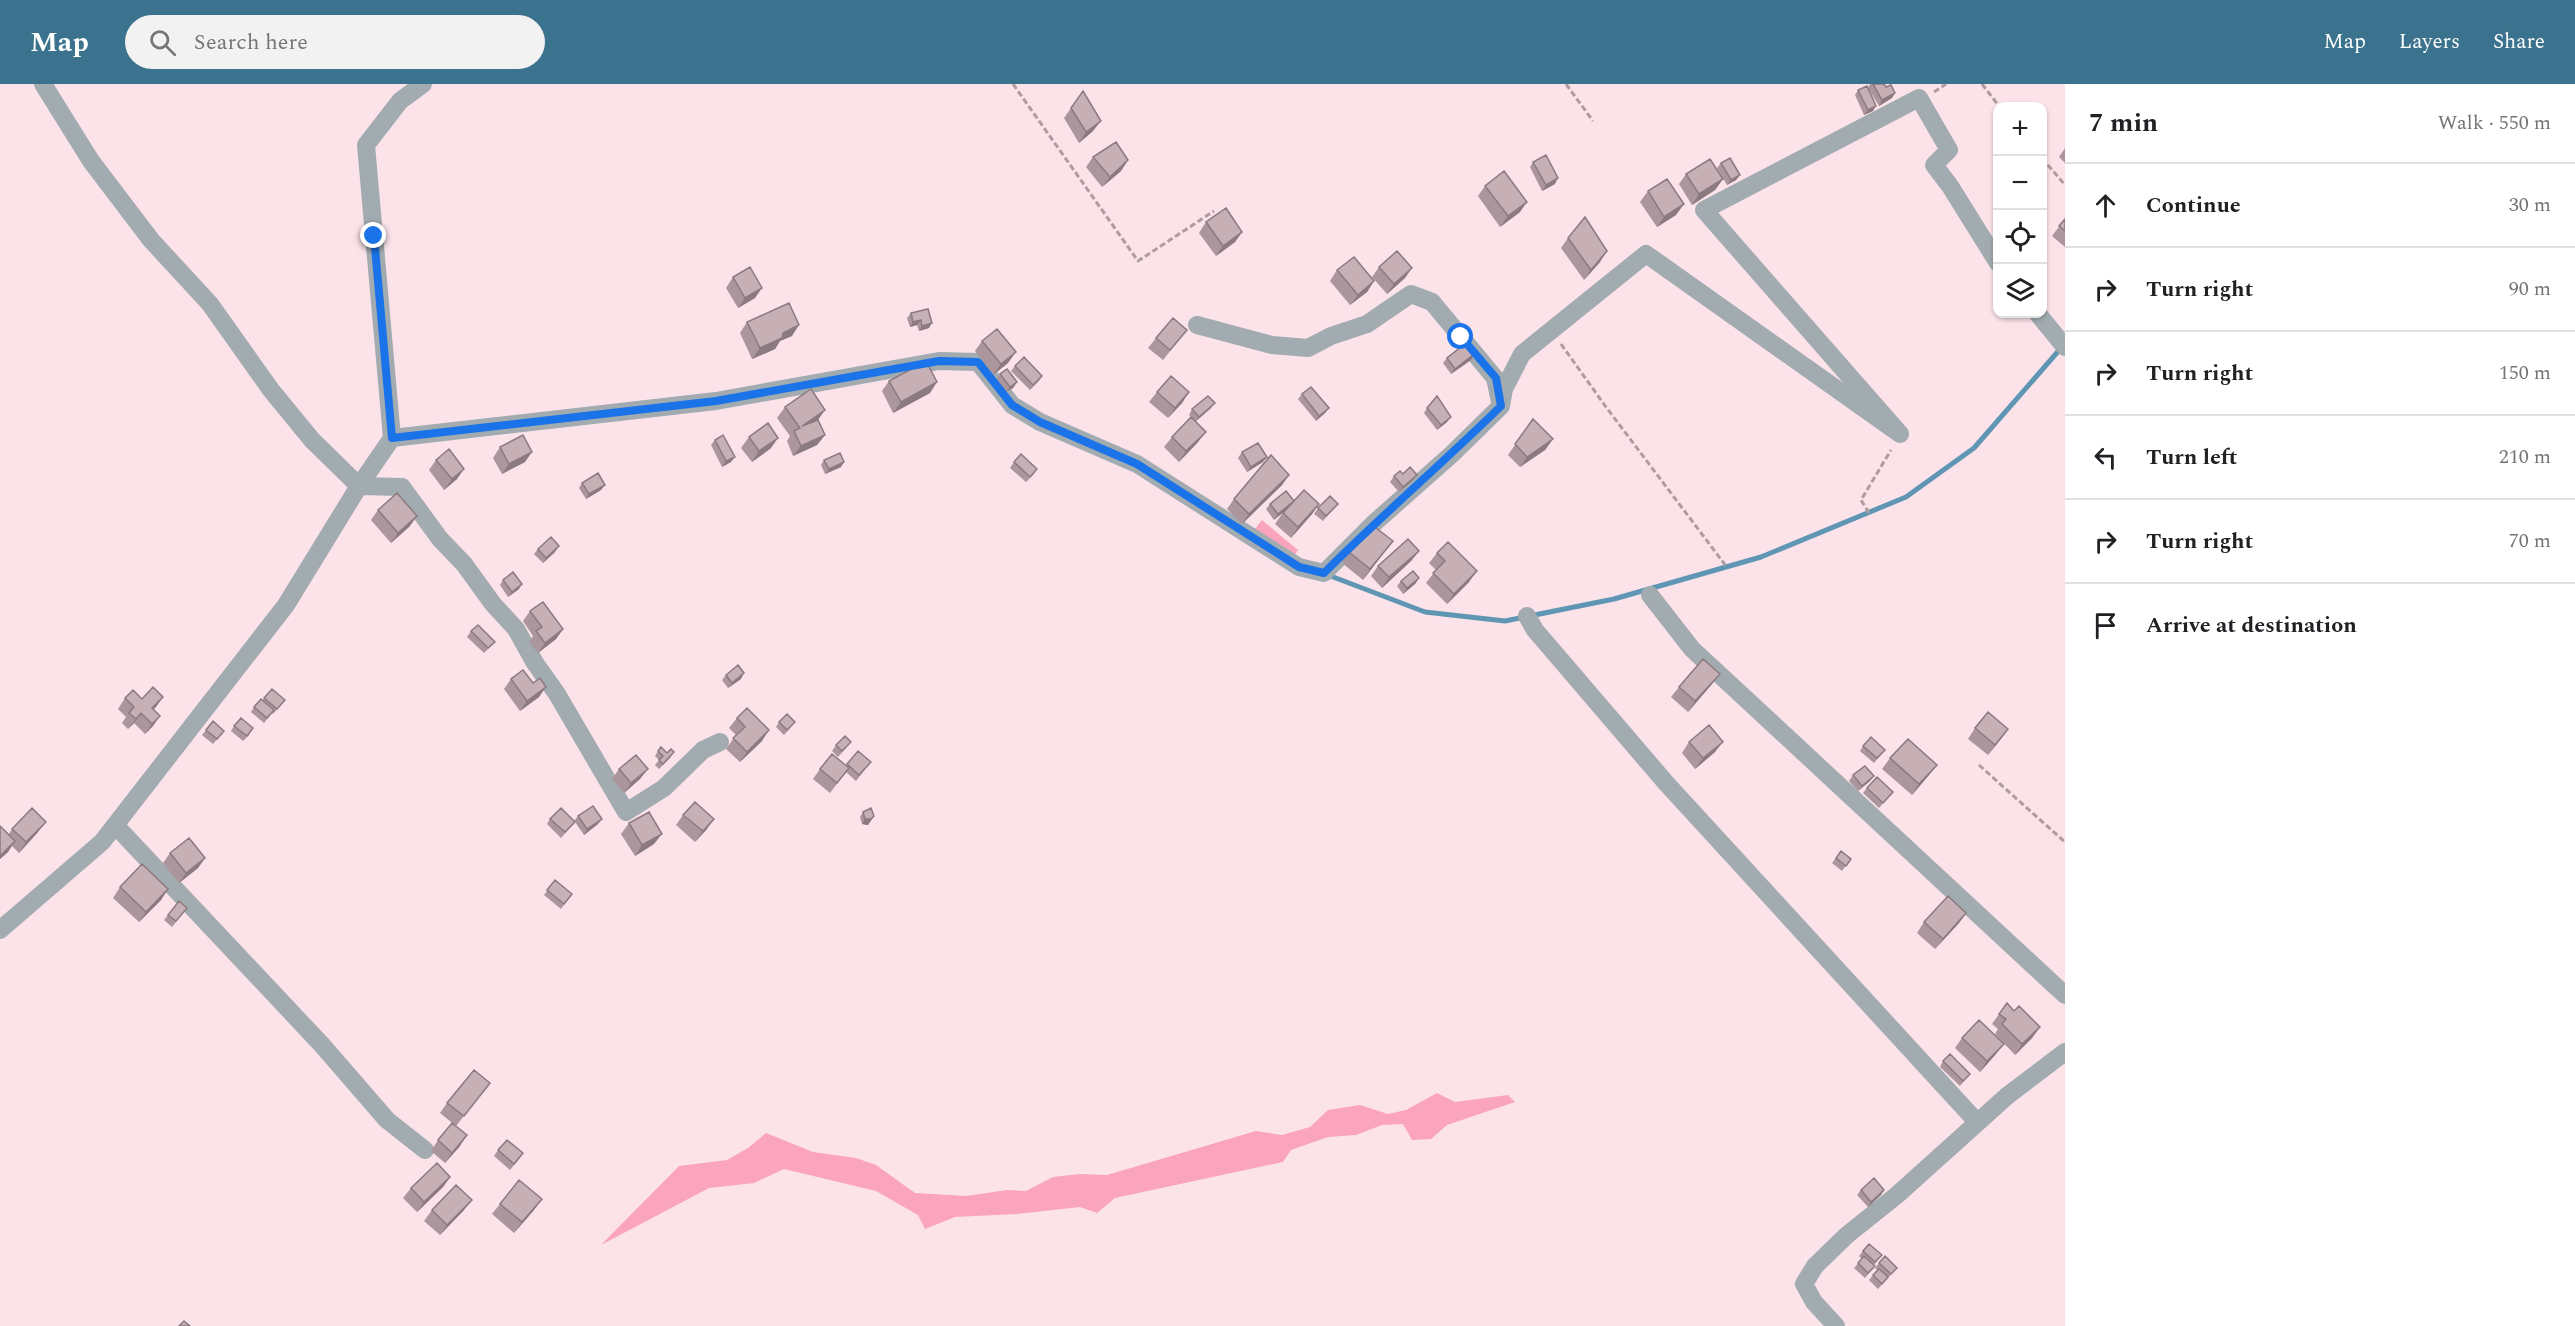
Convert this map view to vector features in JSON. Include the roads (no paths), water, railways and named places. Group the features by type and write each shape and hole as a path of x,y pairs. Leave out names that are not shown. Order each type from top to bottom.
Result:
{"street":[{"path":"43,84 91,161 151,240 210,304 271,390 312,440 359,486 402,486 440,539 465,564 493,604 516,629 626,812 664,789 703,750 720,742"},
{"path":"0,930 102,842 116,825 286,605 359,486 392,438 366,145 400,101 423,84"},
{"path":"392,438 716,401 939,361 978,362 1012,405 1040,422 1137,464 1299,567 1324,573 1373,524 1452,454 1501,406 1504,389 1522,354 1646,254 1900,434 1704,210 1919,98 1949,150 1934,165 1950,186 1993,255"},
{"path":"1197,325 1272,345 1308,348 1331,336 1367,324 1412,294 1432,302 1496,378 1501,406"},
{"path":"2041,318 2065,347"},
{"path":"1650,594 1692,649 2065,995"},
{"path":"1527,616 1535,630 1666,783 1977,1122"},
{"path":"116,825 322,1046 387,1120 425,1150"},
{"path":"1836,1326 1814,1302 1804,1284 1815,1266 1847,1235 1898,1196 2007,1096 2065,1052"}],"waterway":[{"path":"1328,575 1425,612 1505,621 1614,599 1761,557 1906,497 1974,448 2061,348"}]}
